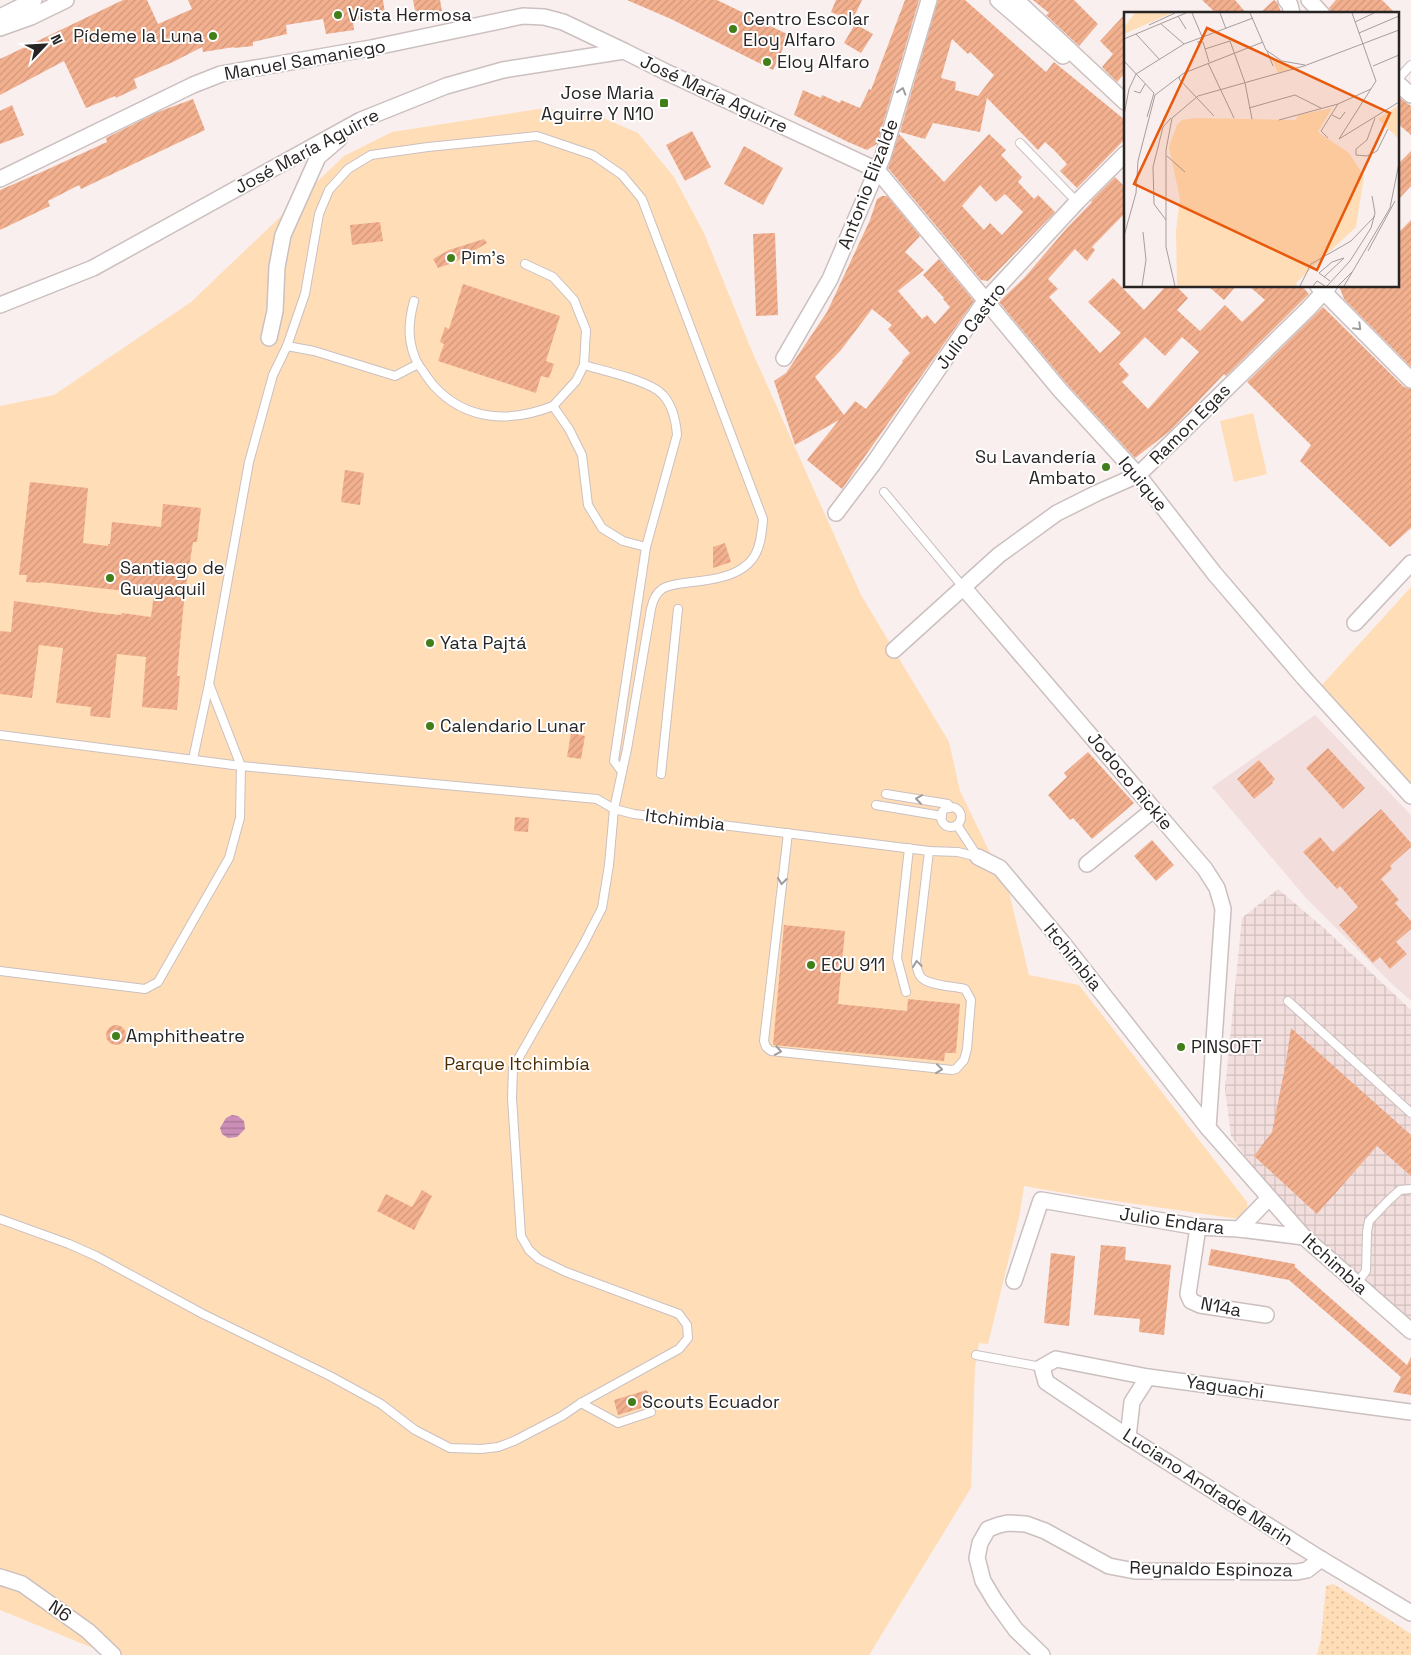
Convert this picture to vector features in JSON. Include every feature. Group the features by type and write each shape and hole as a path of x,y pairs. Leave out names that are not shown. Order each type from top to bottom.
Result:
{"street":[{"path":"0,17 34,0"},
{"path":"0,28 31,17 66,0"},
{"name":"Antonio Elizalde","path":"784,358 830,279 883,156 929,0"},
{"path":"998,0 1064,57 1095,75"},
{"path":"1016,0 1124,101"},
{"path":"1286,0 1290,5 1292,12"},
{"name":"Manuel Samaniego","path":"0,179 193,85 221,74 371,48 523,16 544,17 563,22 624,51"},
{"name":"José María Aguirre","path":"0,306 93,268 361,120 446,86 503,70 624,51 876,170"},
{"path":"1398,83 1411,95"},
{"path":"269,338 275,311 277,267 283,235 318,157 361,120"},
{"name":"Julio Castro","path":"836,513 873,464 985,301 1077,202 1124,155"},
{"name":"Iquique","path":"876,170 1060,390 1138,475 1214,573 1304,678 1411,796"},
{"path":"1323,288 1411,380"},
{"name":"Ramon Egas","path":"894,650 998,555 1057,513 1096,493 1138,475 1323,288"},
{"path":"1355,623 1411,563"},
{"name":"Jodoco Rickie","path":"962,586 1205,869 1217,888 1223,910 1208,1128"},
{"path":"1087,864 1153,810"},
{"name":"Itchimbia","path":"978,857 1000,868 1068,950 1208,1128 1304,1237 1411,1332"},
{"path":"1239,1229 1269,1198"},
{"name":"Julio Endara","path":"1014,1281 1040,1200 1198,1227 1239,1229 1304,1237"},
{"name":"N14a","path":"1198,1227 1188,1294 1191,1301 1200,1305 1266,1315"},
{"name":"Yaguachi","path":"1042,1367 1056,1359 1148,1377 1411,1412"},
{"name":"Luciano Andrade Marin","path":"1042,1367 1046,1382 1128,1437 1321,1559 1411,1612"},
{"path":"1128,1437 1132,1402 1148,1377"},
{"name":"Reynaldo Espinoza","path":"1042,1655 1016,1630 995,1601 984,1581 978,1558 980,1543 988,1529 999,1525 1026,1524 1045,1531 1109,1566 1135,1571 1297,1572 1307,1570 1321,1559"},
{"name":"N6","path":"0,1577 22,1584 88,1631 113,1655"}],"lane":[{"path":"1398,81 1411,65"},
{"path":"0,1219 96,1256 203,1314 330,1376 381,1404 415,1430 450,1448 481,1449 498,1447 514,1441 562,1416 581,1403 679,1349 688,1338 687,1326 679,1314 566,1272 539,1259 529,1250 521,1236 512,1098 513,1068 602,908 609,864 614,809 628,749 654,598 657,593 666,587 724,576 745,568 755,554 760,542 763,520 642,199 622,175 593,155 536,136 371,155 348,169 329,190 319,214 305,294 287,346 273,375 249,462 209,684 193,759"},
{"path":"1020,143 1077,202"},
{"path":"414,301 409,322 409,335 418,364 434,386 455,403 482,416 514,417 534,414 553,406 576,381 584,365 586,330 574,300 553,277 525,264"},
{"path":"287,346 314,351 395,376 418,364"},
{"path":"584,365 653,387 664,396 676,422 677,435 646,547 614,761 622,772"},
{"path":"553,406 569,429 582,455 588,505 602,528 623,541 646,547"},
{"name":"Jodoco Rickie","path":"884,492 962,586"},
{"path":"661,774 678,609"},
{"path":"0,971 145,989 158,982 229,858 240,818 241,766 209,684"},
{"name":"Itchimbia","path":"0,735 241,766 597,799 614,809 634,814 929,851 958,852 978,857"},
{"path":"886,794 944,803 948,804 950,808"},
{"path":"876,805 942,816"},
{"path":"950,808 956,809 960,814 961,820 957,825 948,826 943,822 944,810 950,808"},
{"path":"957,825 978,857"},
{"path":"788,833 764,1041 766,1047 771,1051 952,1070 956,1069 964,1060 967,1049 971,1000 965,989 928,982 921,978 918,971 916,961 929,851"},
{"path":"906,992 897,958 909,848"},
{"path":"1288,1001 1411,1113"},
{"path":"1357,1283 1366,1271 1369,1221 1400,1190 1411,1190"},
{"path":"976,1355 1042,1367"},
{"path":"581,1403 618,1423 651,1412"}],"shaded area":[{"path":"1315,715 1411,815 1411,1001 1305,897 1212,787"},
{"path":"1278,889 1325,929 1411,1010 1411,1320 1280,1206 1231,1136 1225,1089 1242,918"},
{"path":"232,1115 238,1116 244,1121 245,1129 237,1137 228,1138 222,1134 220,1128 226,1118"}],"green space":[{"name":"Parque Itchimbía","path":"538,109 587,111 638,133 674,177 704,233 751,349 861,595 949,742 960,791 1009,892 1029,975 1079,985 1247,1202 1247,1210 1244,1216 1239,1219 1024,1186 1020,1213 988,1344 979,1343 975,1366 971,1488 869,1655 110,1655 0,1610 0,406 54,395 191,302 344,156 392,132"},
{"path":"1253,413 1267,474 1234,482 1220,421"},
{"path":"1411,587 1411,783 1322,685"},
{"path":"1333,1584 1411,1634 1411,1655 1317,1655 1321,1639 1326,1586"}],"building":[{"path":"123,0 147,0 158,24 192,9 188,0 383,0 385,13 353,21 354,30 326,34 323,19 286,25 287,34 253,42 253,46 203,52 202,47 134,79 137,88 116,98 115,96 86,108 64,61 0,95 0,59"},
{"path":"413,0 440,0 442,11 416,16"},
{"name":"Centro Escolar Eloy Alfaro","path":"627,0 717,0 789,35 773,70 671,19"},
{"path":"836,0 862,0 852,21 831,12"},
{"path":"905,0 919,0 877,144 867,150 794,115 803,90 821,98 822,95 840,103 841,100 860,108 869,89 871,90"},
{"path":"938,0 965,0 1046,72 1054,62 1124,119 1124,140 1077,188 1060,171 1067,164 1054,150 1045,142 1038,150 987,98 980,132 933,123 925,139 900,132","holes":["952,39 968,54 970,52 994,75 978,96 955,90 956,82 941,78"]},
{"path":"1033,0 1074,0 1098,24 1079,46 1046,15 1049,13"},
{"path":"1202,0 1235,0 1245,12 1215,12"},
{"path":"1274,0 1277,2 1281,12 1261,12"},
{"path":"1336,0 1382,0 1394,12 1330,12 1329,8"},
{"path":"1124,15 1124,74 1117,82 1102,67 1113,54 1100,41"},
{"path":"855,24 873,34 861,53 844,43"},
{"path":"1398,97 1411,106 1411,135 1398,124"},
{"path":"193,99 205,130 81,189 79,185 48,201 50,206 0,230 0,190 107,142 106,138 158,112"},
{"path":"12,105 24,135 0,144 0,111"},
{"path":"692,131 711,167 685,181 666,145"},
{"path":"899,134 944,182 989,134 1006,150 1001,155 1022,177 1018,182 1034,199 1038,195 1055,212 988,281 981,280 888,168","holes":["980,185 996,202 1005,194 1023,212 1002,235 990,223 984,230 962,206"]},
{"path":"744,146 783,168 763,205 724,184"},
{"path":"1411,151 1411,186 1398,200 1398,164"},
{"path":"1115,177 1124,186 1124,214 1092,247 1095,250 1087,261 1075,249 1048,279 1058,289 1049,297 1100,353 1121,333 1088,302 1113,278 1144,310 1164,288 1178,288 1188,298 1177,310 1200,331 1225,305 1242,322 1265,300 1251,288 1304,288 1309,294 1226,376 1224,374 1170,431 1135,458 1067,384 999,302 1025,277","holes":["1145,337 1165,356 1182,337 1199,352 1148,409 1122,382 1129,375 1119,364"]},
{"path":"887,196 920,236 905,252 924,270 898,291 922,319 927,315 935,324 950,307 923,275 939,259 974,301 842,489 807,460 839,420 795,445 774,381 786,373 827,312 870,220 877,199","holes":["872,309 892,325 888,329 910,353 866,409 855,401 844,415 815,377 841,350"]},
{"path":"1411,220 1411,367 1344,299 1340,288 1398,288 1398,233"},
{"path":"380,222 383,241 352,245 350,225"},
{"path":"775,233 778,315 756,316 753,234"},
{"name":"Pim's","path":"484,239 487,243 455,262 438,268 433,259 449,250"},
{"path":"463,284 560,316 546,361 554,364 549,378 541,376 536,393 438,361 444,344 440,342 445,327 449,329"},
{"path":"1210,288 1234,288 1224,300"},
{"path":"1323,307 1404,387 1411,389 1411,528 1390,547 1300,461 1311,445 1247,382"},
{"path":"345,470 364,473 360,505 341,502"},
{"path":"30,482 88,488 83,543 108,546 110,544 112,522 161,527 163,504 201,508 197,542 193,542 184,601 177,676 180,676 177,710 142,707 146,657 117,654 110,718 90,716 91,707 56,703 63,648 39,645 32,698 0,694 0,631 11,632 14,601 101,613 121,615 122,613 151,617 154,594 26,582 27,575 19,575"},
{"path":"725,543 731,562 713,568 713,547"},
{"path":"571,733 585,736 581,759 567,757"},
{"path":"1328,748 1365,788 1343,809 1306,768"},
{"path":"1088,752 1134,803 1092,839 1073,818 1070,820 1048,795 1067,777 1064,773"},
{"path":"1259,760 1275,779 1273,783 1254,799 1237,779"},
{"path":"1381,809 1411,843 1411,847 1390,866 1392,869 1381,879 1399,900 1395,903 1411,921 1411,929 1396,942 1407,954 1390,969 1380,957 1373,963 1339,925 1358,907 1340,886 1337,889 1303,852 1320,837 1333,852"},
{"path":"515,817 529,818 528,832 514,831"},
{"path":"1152,840 1174,865 1156,881 1134,856"},
{"name":"ECU 911","path":"784,925 845,931 838,1004 907,1011 908,999 960,1004 956,1053 945,1053 944,1061 773,1045"},
{"name":"Amphitheatre","path":"116,1025 123,1028 126,1035 123,1042 116,1045 109,1042 106,1035 109,1028"},
{"path":"1291,1028 1411,1135 1411,1176 1377,1146 1317,1214 1254,1156 1272,1132"},
{"path":"422,1190 432,1196 414,1230 377,1211 386,1194 412,1207"},
{"path":"1101,1245 1126,1247 1125,1260 1171,1265 1164,1335 1139,1332 1140,1319 1094,1315"},
{"path":"1211,1249 1295,1264 1295,1267 1407,1365 1411,1357 1411,1395 1393,1392 1401,1377 1289,1280 1208,1265"},
{"path":"1051,1253 1075,1256 1069,1326 1044,1323"},
{"name":"Scouts Ecuador","path":"647,1390 651,1405 618,1415 614,1400"}],"place":[{"name":"Vista Hermosa","path":"338,15"},
{"name":"Centro Escolar Eloy Alfaro","path":"733,29"},
{"name":"Pídeme la Luna","path":"213,36"},
{"name":"Eloy Alfaro","path":"767,62"},
{"name":"Jose Maria Aguirre Y N10","path":"664,103"},
{"name":"Pim's","path":"451,258"},
{"name":"Su Lavandería Ambato","path":"1106,467"},
{"name":"Santiago de Guayaquil","path":"110,578"},
{"name":"Yata Pajtá","path":"430,643"},
{"name":"Calendario Lunar","path":"430,726"},
{"name":"ECU 911","path":"811,965"},
{"name":"Amphitheatre","path":"116,1036"},
{"name":"PINSOFT","path":"1181,1047"},
{"name":"Scouts Ecuador","path":"632,1402"}]}
